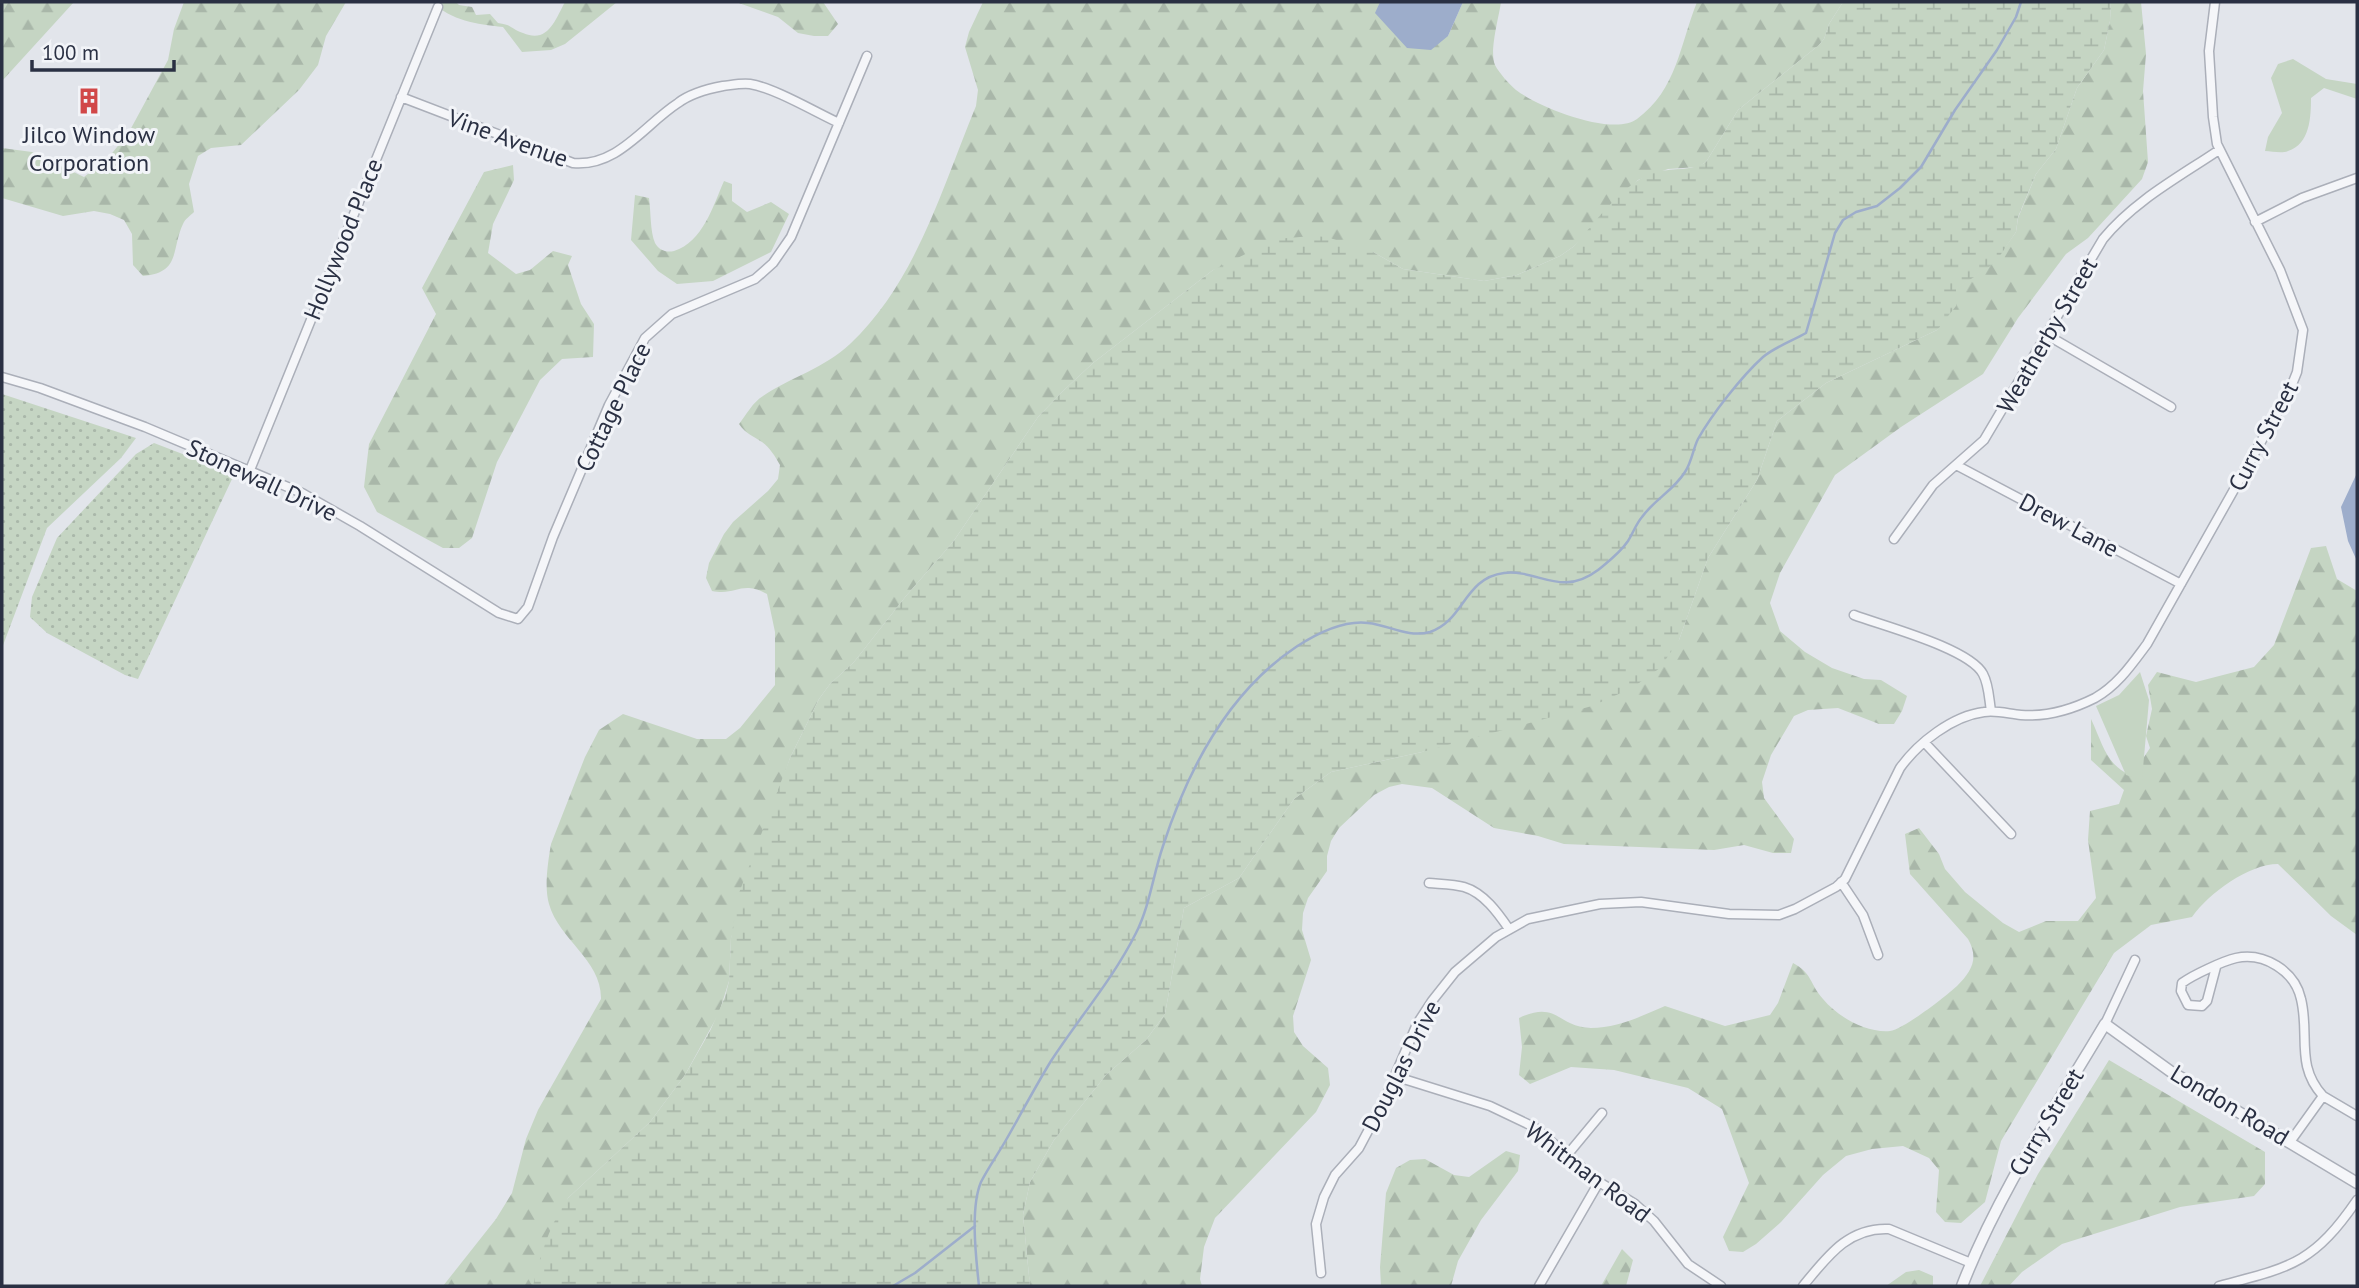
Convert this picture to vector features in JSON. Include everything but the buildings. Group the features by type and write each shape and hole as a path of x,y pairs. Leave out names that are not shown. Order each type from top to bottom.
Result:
{"street":[{"name":"Curry Street","path":"1842,882 1867,839 1900,768 1924,742 1948,725 1981,712 2022,715 2052,712 2079,705 2111,687 2126,672 2147,644 2290,392 2297,372 2303,330 2280,270 2219,150 2213,117 2209,51 2215,2"},
{"name":"Hollywood Place","path":"250,470 438,7"},
{"name":"Cottage Place","path":"534,593 553,537 609,405 645,338 672,314 727,293 765,272 791,237 867,55"},
{"name":"Vine Avenue","path":"401,97 573,163 586,164 597,162 621,149 678,103 709,88 737,84 762,87 839,123"},
{"name":"Weatherby Street","path":"1894,539 1925,495 1984,440 2103,239 2118,220 2219,150"},
{"path":"2255,222 2302,198 2357,178"},
{"path":"2047,335 2171,407"},
{"name":"Stonewall Drive","path":"2,377 40,388 145,427 302,493 499,613 518,619 528,607 534,593"},
{"name":"Drew Lane","path":"1956,465 2181,584"},
{"path":"1854,615 1958,652 1982,672 1988,686 1991,712"},
{"path":"1924,742 2011,834"},
{"path":"1842,882 1863,915 1878,955"},
{"name":"Douglas Drive","path":"1321,1273 1316,1224 1319,1209 1335,1175 1359,1148 1417,1024 1455,972 1471,957 1509,929 1528,919 1600,904 1641,902 1729,914 1779,915 1795,909 1842,882"},
{"path":"1429,883 1463,887 1474,892 1495,909 1509,929"},
{"path":"2216,967 2207,1001 2202,1006 2188,1005 2180,990 2182,983 2196,974 2235,958 2258,957 2280,967 2295,982 2302,1000 2306,1065 2312,1083 2323,1096 2357,1116"},
{"name":"Curry Street","path":"1962,1286 2002,1197 2105,1024 2135,960"},
{"name":"London Road","path":"2105,1024 2170,1070 2357,1182"},
{"name":"Whitman Road","path":"1394,1076 1490,1107 1534,1127 1599,1182 1635,1204 1654,1221 1688,1264 1721,1286"},
{"path":"2291,1142 2323,1096"},
{"path":"1568,1154 1602,1113"},
{"path":"1539,1286 1599,1182"},
{"path":"2219,1286 2300,1261 2321,1246 2357,1200"},
{"path":"1803,1286 1853,1235 1878,1228 1889,1229 1971,1263"}],"green space":[{"path":"2,2 74,2 2,81"},
{"path":"184,2 346,2 326,36 318,65 299,90 241,145 211,148 198,156 189,184 194,212 183,224 173,258 164,270 143,276 133,265 132,234 124,220 94,211 63,216 2,198 2,148 32,152 84,177 109,157 129,132 168,60 174,29"},
{"path":"432,2 456,2 472,7 476,15 490,14 498,23 532,36 545,33 550,28 565,2 617,2 565,44 551,50 522,52 503,27 474,23 456,17"},
{"path":"736,2 823,2 838,24 828,36 798,33 778,17"},
{"path":"983,2 1380,2 1376,13 1448,36 1463,2 1501,2 1493,59 1497,68 1516,90 1541,104 1576,118 1626,124 1637,119 1661,94 1676,65 1697,2 1843,2 1819,45 1738,110 1706,162 1698,167 1668,169 1638,180 1573,247 1560,256 1517,275 1484,281 1403,269 1373,252 1213,270 1093,363 1038,417 953,542 854,662 830,684 819,699 790,758 731,938 729,981 719,1013 685,1075 650,1122 568,1198 533,1286 443,1286 496,1219 512,1193 526,1139 538,1110 601,999 595,973 554,917 547,890 551,844 585,757 599,730 623,714 697,739 726,739 740,728 775,685 775,632 767,594 751,588 727,592 712,591 706,578 709,563 724,534 778,479 780,465 772,452 739,424 759,399 830,360 850,344 893,292 910,263 939,201 976,106 978,90 965,47"},
{"path":"1843,2 2111,2 2104,50 2077,88 2056,149 2036,174 2018,217 2016,232 1995,263 1956,289 1956,306 1937,330 1826,383 1777,421 1757,480 1708,558 1679,640 1660,668 1632,688 1592,706 1422,752 1331,772 1294,799 1239,878 1184,908 1165,1014 1146,1040 1106,1075 1054,1140 1030,1182 1023,1215 1030,1286 533,1286 546,1240 568,1198 650,1122 685,1075 710,1031 729,981 731,938 739,893 790,758 819,699 830,684 854,662 953,542 1038,417 1064,390 1093,363 1213,270 1276,239 1327,237 1373,252 1403,269 1484,281 1517,275 1560,256 1573,247 1620,195 1642,178 1660,171 1694,167 1706,162 1738,110 1819,45"},
{"path":"2111,2 2141,2 2146,54 2143,91 2148,162 2142,179 2088,238 2066,254 2018,318 1983,374 1901,427 1835,475 1780,573 1770,603 1780,631 1805,652 1832,668 1864,679 1881,680 1907,696 1894,724 1879,724 1838,708 1808,710 1794,716 1771,755 1762,782 1764,798 1794,839 1791,853 1773,853 1744,845 1714,850 1564,844 1494,828 1432,788 1402,784 1374,795 1339,828 1331,841 1327,871 1308,898 1303,913 1302,930 1311,960 1293,1016 1294,1032 1303,1046 1328,1068 1330,1085 1316,1112 1215,1218 1204,1247 1200,1279 1202,1286 1030,1286 1023,1215 1030,1182 1054,1140 1106,1075 1146,1040 1165,1014 1184,908 1239,878 1294,799 1331,772 1422,752 1679,640 1708,558 1757,480 1777,421 1826,383 1937,330 1955,289 1994,263 2016,232 2018,218 2036,174 2056,149 2077,88 2104,50"},
{"path":"2293,59 2326,79 2357,84 2357,99 2324,88 2311,98 2310,121 2301,142 2285,152 2265,151 2268,137 2282,113 2271,78 2278,64"},
{"path":"513,165 514,180 493,224 488,253 516,274 530,270 553,251 572,256 568,265 581,304 594,324 593,357 562,359 540,380 497,462 472,538 459,548 443,548 377,512 364,487 369,444 436,314 422,288 484,172"},
{"path":"724,181 732,184 732,201 747,212 771,202 789,214 771,252 713,281 677,284 658,271 631,240 635,195 649,198 655,243 661,249 671,252 684,246 700,231"},
{"path":"2,394 136,438 121,458 47,528 2,648"},
{"path":"154,443 232,473 232,479 138,679 125,675 47,633 30,617 32,597 57,538 136,454"},
{"path":"2326,546 2337,579 2357,591 2357,935 2331,916 2278,864 2255,869 2230,882 2192,917 2151,925 2114,953 2001,1141 1985,1202 1961,1223 1945,1222 1936,1212 1939,1170 1929,1158 1903,1146 1872,1149 1846,1156 1823,1175 1781,1222 1756,1244 1743,1252 1729,1251 1723,1237 1749,1183 1722,1109 1688,1088 1614,1070 1571,1067 1530,1084 1519,1075 1522,1047 1519,1018 1532,1013 1550,1013 1580,1027 1591,1028 1629,1021 1665,1006 1725,1026 1770,1015 1778,1003 1793,963 1808,975 1829,1006 1853,1023 1881,1031 1890,1031 1905,1025 1957,986 1970,970 1973,958 1968,939 1910,874 1905,834 1919,828 1939,854 1945,869 1965,892 2003,923 2019,932 2046,921 2078,921 2096,898 2088,840 2090,811 2119,804 2124,790 2091,760 2091,719 2114,764 2130,775 2142,779 2142,760 2150,748 2146,736 2152,709 2148,685 2157,672 2196,682 2254,667 2274,645 2311,548"},
{"path":"2140,672 2149,700 2142,780 2126,775 2096,706 2119,695"},
{"path":"2109,1060 2265,1152 2265,1184 2254,1196 2180,1207 2062,1244 2022,1272 2009,1286 1980,1286 2038,1174"},
{"path":"1506,1151 1520,1155 1518,1171 1481,1220 1458,1261 1451,1286 1381,1286 1386,1193 1396,1168 1410,1160 1425,1159 1454,1175 1469,1177"},
{"path":"1622,1249 1633,1260 1626,1286 1601,1286"},
{"path":"1919,1270 1933,1276 1933,1286 1886,1286 1906,1272"}],"water":[{"path":"1380,2 1463,2 1448,36 1431,50 1407,48 1375,13"},
{"path":"2357,473 2357,561 2348,541 2341,507"}],"waterway":[{"path":"979,1286 975,1219 981,1182 1051,1061 1106,982 1136,933 1145,912 1173,817 1198,761 1230,710 1272,666 1296,647 1330,629 1359,623 1376,624 1398,631 1430,632 1450,619 1472,591 1491,577 1516,573 1572,582 1585,578 1614,557 1647,511 1680,478 1704,429 1737,385 1768,353 1806,333 1835,233 1843,220 1856,212 1877,206 1921,167 1955,110 1997,50 2016,17 2021,2"},
{"path":"893,1286 915,1273 975,1226"}],"place":[{"name":"Jilco Window Corporation","path":"89,101"}]}
